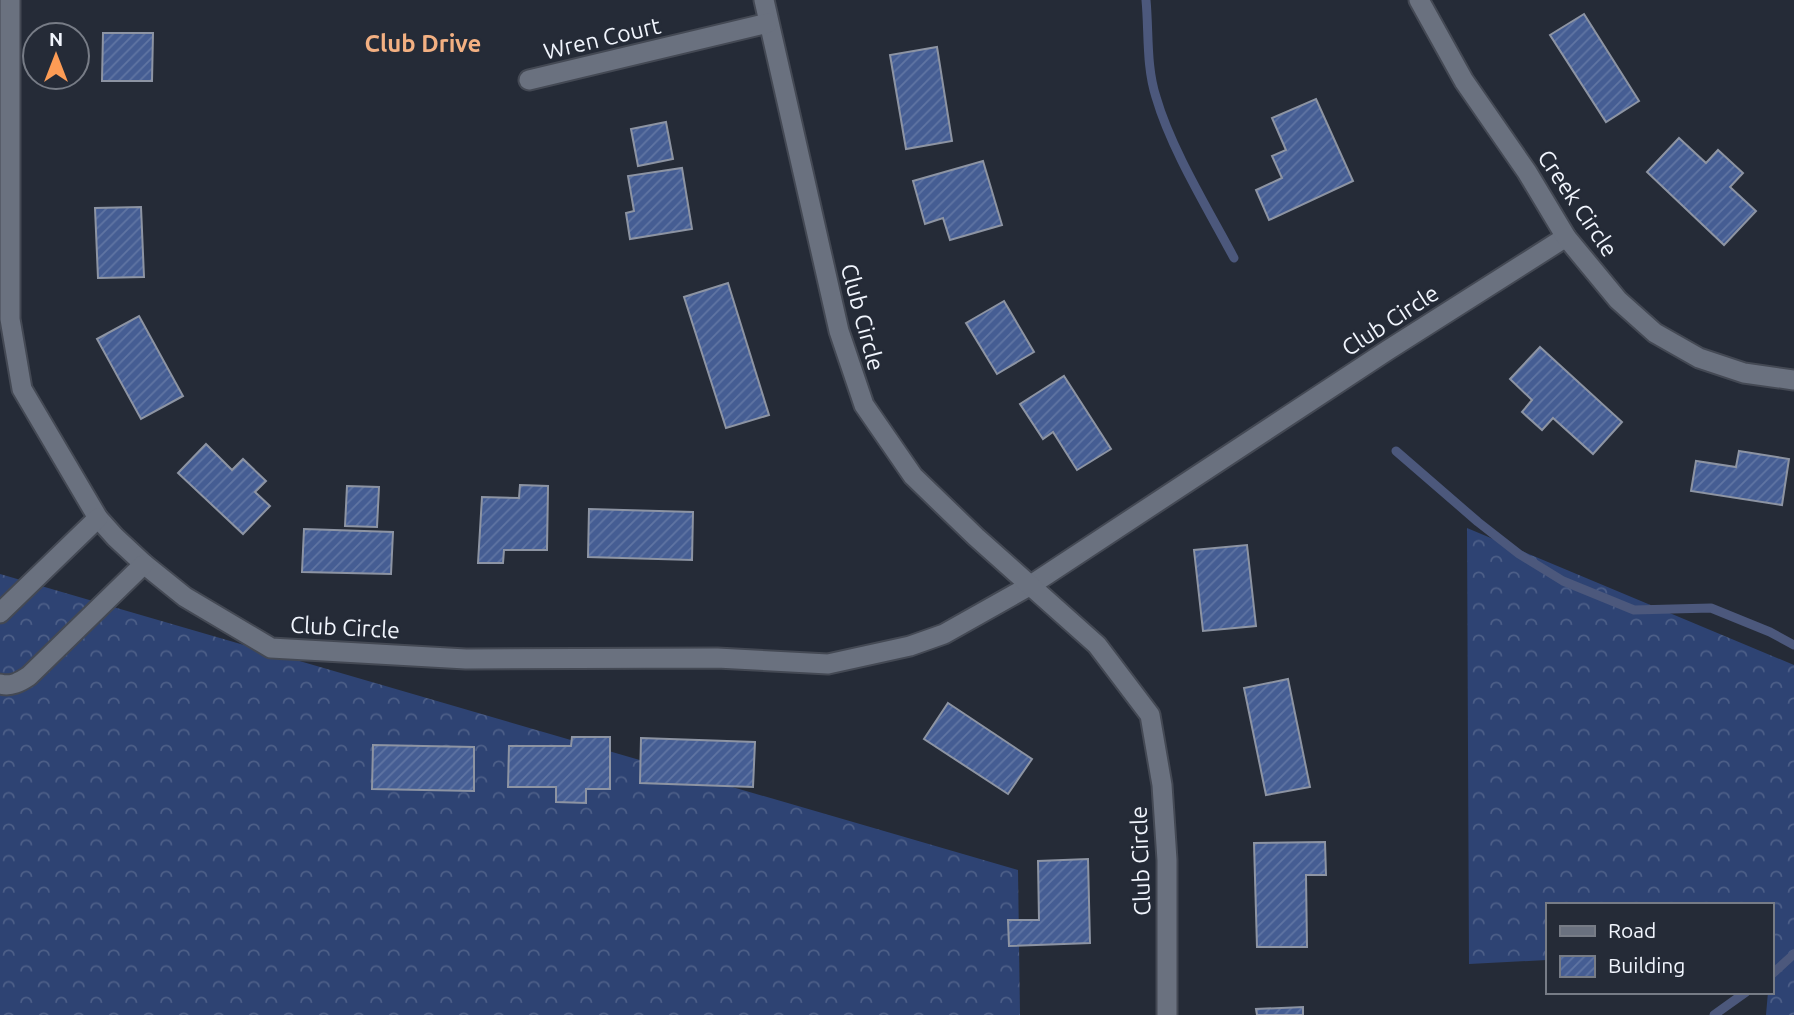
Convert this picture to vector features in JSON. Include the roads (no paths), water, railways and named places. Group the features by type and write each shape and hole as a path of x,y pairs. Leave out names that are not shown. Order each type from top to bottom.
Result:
{"street":[{"name":"Club Circle","path":"10,0 10,319 22,389 98,517 144,565 185,597 271,648 466,659 717,658 828,664 910,646 944,634 1031,585 1388,350 1566,237"},
{"name":"Club Circle","path":"764,0 839,331 864,405 913,476 976,537 1097,645 1150,715 1162,785 1167,860 1167,1015"},
{"name":"Creek Circle","path":"1419,0 1464,81 1527,172 1566,237 1618,300 1655,333 1699,358 1744,373 1794,380"},
{"name":"Wren Court","path":"529,80 768,23"},
{"path":"0,613 98,517"},
{"path":"0,684 6,686 29,677 144,565"}],"waterway":[{"path":"1146,0 1148,49 1156,97 1191,179 1234,258"},
{"path":"1396,451 1519,554 1563,581 1634,610 1711,608 1770,632 1794,645"},
{"path":"1773,973 1794,954"},
{"path":"1714,1015 1743,994"}],"district":[{"name":"Club Drive","path":"423,43"}]}
